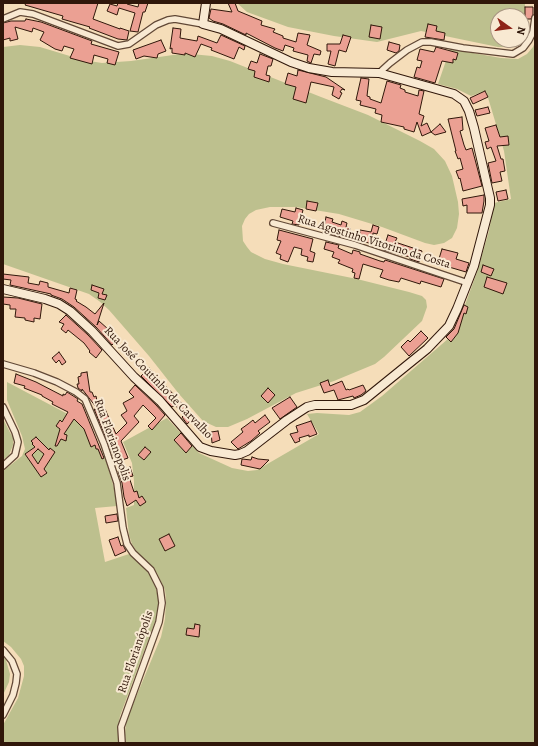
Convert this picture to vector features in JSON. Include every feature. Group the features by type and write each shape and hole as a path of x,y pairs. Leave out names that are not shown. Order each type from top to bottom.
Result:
{"street":[{"path":"203,24 206,3"},
{"name":"Rua José Coutinho de Carvalho","path":"3,19 19,13 33,14 118,46 128,44 156,25 175,19 221,28 283,59 300,65 332,72 379,73 457,96 464,101 467,106 474,128 490,202 482,238 468,283 456,313 449,326 427,349 368,397 351,405 315,405 307,407 240,454 234,455 211,451 200,447 160,401 134,376 92,331 70,311 45,299 3,289"},
{"path":"379,73 407,50 422,42 432,42 463,48 513,54 523,48 529,40 533,32 535,18"},
{"name":"Rua Agostinho Vitorino da Costa","path":"273,223 356,245 468,283"},
{"name":"Rua Florianopolis","path":"3,364 34,373 57,382 85,398 104,444 117,483 125,537 129,547 134,553"},
{"path":"3,407 18,442 15,455 3,466"},
{"name":"Rua Florianópolis","path":"122,743 121,727 158,628 162,603 161,591 153,574 148,566 134,553"},
{"path":"3,650 12,661 17,674 13,695 3,715"}],"green space":[{"path":"237,3 525,3 525,8 490,8 490,45 421,31 377,42 334,36 288,27 247,12"},
{"path":"535,42 535,743 126,743 126,721 161,637 165,619 166,599 165,590 157,573 137,552 129,535 126,508 134,505 134,481 132,463 123,442 167,418 199,453 232,468 248,471 257,470 319,434 307,414 317,413 349,415 360,412 382,396 449,338 461,316 477,272 489,231 494,203 511,199 504,151 486,91 471,96 457,89 438,84 450,49 501,58 518,59 527,54"},
{"path":"20,45 40,47 83,60 102,63 131,61 173,55 191,54 212,56 230,61 368,115 434,149 445,161 452,176 458,202 459,214 457,228 452,238 444,243 434,245 425,243 382,227 339,214 296,207 270,207 256,210 249,214 242,226 243,241 247,247 251,252 265,259 357,279 422,296 426,300 427,307 422,321 375,364 334,381 296,393 247,419 228,427 216,427 203,421 179,394 149,356 109,310 99,301 89,294 3,264 3,47"},
{"path":"7,382 79,420 87,427 106,460 114,488 117,506 95,508 105,562 129,554 146,569 156,588 159,603 156,619 120,716 118,729 120,743 3,743 3,725 18,698 24,676 24,666 21,659 11,647 3,641 3,471 22,456 25,449 22,436 7,400"},
{"path":"3,419 13,438 13,445 9,455 3,460"},
{"path":"3,656 6,660 10,674 9,682 3,695"}],"building":[{"path":"26,3 98,3 93,19 129,31 127,40 118,39 89,28 90,27 62,19 63,16 25,5"},
{"path":"118,3 127,3 138,7 139,3 148,3 145,12 143,12 138,32 130,31 135,13 119,8 117,15 107,11 110,4 117,6"},
{"path":"228,3 235,3 238,11 262,21 261,25 275,29 273,32 283,36 283,38 296,42 298,33 310,35 307,45 321,51 320,55 314,54 311,63 307,61 308,55 293,51 294,48 285,45 283,51 246,33 246,35 209,18 211,9 232,12"},
{"path":"533,7 533,15 531,19 530,8 525,8"},
{"path":"26,19 41,22 92,41 91,44 119,52 115,65 107,63 108,59 94,55 92,64 70,58 74,49 64,46 62,51 55,49 40,40 44,32 33,28 32,32 15,27 18,39 10,41 10,38 3,40 3,23 11,21 25,21"},
{"path":"428,24 437,26 436,31 445,33 444,40 425,37"},
{"path":"371,25 382,27 380,39 369,37"},
{"path":"173,28 181,29 180,38 197,41 198,36 217,43 221,35 245,46 244,50 239,47 234,59 211,50 212,48 201,44 195,57 185,53 185,55 172,53 172,48 170,49"},
{"path":"343,35 351,37 346,52 339,50 335,66 328,64 331,51 327,51 327,44 340,44"},
{"path":"161,40 166,51 158,54 157,58 144,56 136,59 133,50"},
{"path":"389,42 400,45 399,51 396,53 387,50"},
{"path":"436,47 458,53 456,60 453,59 453,63 442,61 435,83 414,77 417,67 420,68 422,61 417,60 420,49 434,52"},
{"path":"260,54 273,59 271,66 268,66 266,75 270,76 269,82 254,77 255,71 248,69 251,61 257,63"},
{"path":"298,70 326,77 345,90 342,89 340,92 342,93 339,99 332,95 334,87 311,82 306,103 293,99 296,87 285,84 288,73 297,76"},
{"path":"361,78 369,79 367,96 370,97 370,99 381,103 387,81 401,85 400,88 405,90 405,92 418,96 419,90 424,91 419,114 424,116 421,126 427,123 431,132 422,136 417,122 414,132 404,129 404,127 381,122 382,115 375,113 376,109 360,105 361,101 356,100"},
{"path":"485,91 488,97 473,104 470,98"},
{"path":"488,107 490,113 477,116 475,110"},
{"path":"462,117 463,130 460,131 464,145 466,150 472,148 482,186 463,191 460,178 459,179 456,171 463,169 460,158 458,159 455,151 448,119"},
{"path":"440,124 446,132 435,135 431,132"},
{"path":"496,125 500,137 508,136 509,145 497,146 501,159 503,159 505,171 500,172 502,181 492,183 488,163 496,161 491,147 487,149 485,142 489,141 485,128"},
{"path":"506,190 508,199 498,201 496,192"},
{"path":"484,195 482,213 467,213 467,205 463,206 462,199"},
{"path":"307,201 318,203 316,211 306,209"},
{"path":"296,208 303,210 299,225 292,224 293,221 280,217 282,209 295,212"},
{"path":"326,217 333,219 332,222 341,225 342,221 347,223 346,227 350,228 349,237 343,235 341,237 323,232"},
{"path":"373,225 379,227 377,234 373,233 372,244 359,240 360,230 371,232"},
{"path":"279,230 313,239 310,251 315,253 313,262 307,261 308,257 301,255 302,249 294,247 288,262 280,259 281,255 276,253 281,241 277,240"},
{"path":"388,235 397,238 395,242 422,251 419,262 410,259 410,257 383,250"},
{"path":"326,242 339,245 338,248 352,254 353,250 380,261 384,262 385,260 444,279 441,287 421,281 420,284 401,278 399,282 380,277 383,270 363,264 359,279 354,278 355,273 352,272 353,269 338,263 340,260 332,257 334,252 324,249"},
{"path":"442,249 458,253 456,259 469,263 466,272 449,267 450,264 438,262"},
{"path":"483,265 494,269 491,276 481,272"},
{"path":"3,274 29,277 28,283 39,285 40,281 48,283 48,287 69,293 70,288 77,290 76,301 95,314 104,303 97,325 99,321 108,329 106,331 116,341 112,345 96,327 74,307 62,299 51,294 10,285 11,280 3,279"},
{"path":"487,277 507,283 503,294 484,287"},
{"path":"92,285 104,289 102,294 107,295 105,300 98,298 99,293 91,290"},
{"path":"3,297 18,298 42,304 40,319 34,318 34,322 25,320 25,318 15,317 16,309 10,309 10,305 3,304"},
{"path":"464,305 468,307 466,314 464,313 458,333 451,342 446,337 454,329"},
{"path":"66,315 102,350 96,358 89,352 90,351 84,343 68,330 66,333 61,329 64,324 59,322"},
{"path":"421,331 428,338 409,356 401,347 408,340 410,342"},
{"path":"59,352 66,362 62,365 59,360 56,363 52,358"},
{"path":"149,368 194,418 187,424 182,417 184,415 175,405 172,407 141,376"},
{"path":"87,372 90,392 92,392 94,397 96,396 98,406 103,405 116,434 127,423 121,415 127,411 123,403 134,397 129,392 135,385 165,415 152,430 148,426 156,418 143,405 134,416 139,422 121,441 128,458 116,462 94,409 100,412 82,389 82,391 78,388 78,377 81,376 81,373"},
{"path":"16,374 36,382 63,396 63,394 65,395 67,392 78,399 77,401 82,404 104,458 102,459 95,445 91,447 84,429 74,419 64,434 67,435 66,441 61,439 57,446 55,446 60,429 56,426 60,420 62,422 68,412 52,404 53,402 42,395 24,388 25,386 14,383"},
{"path":"328,380 330,386 342,381 346,390 363,385 366,391 354,398 353,396 338,400 334,390 324,393 320,383"},
{"path":"268,388 275,395 268,403 261,396"},
{"path":"290,397 297,407 280,419 272,408"},
{"path":"265,415 270,422 258,431 260,433 251,441 238,449 231,442 243,432 241,429 253,420 255,423"},
{"path":"311,421 317,434 299,438 300,441 295,443 290,434 298,432 296,426"},
{"path":"218,431 220,440 212,443 211,432"},
{"path":"181,433 192,446 186,453 174,440"},
{"path":"36,437 49,450 50,448 55,452 44,469 47,473 41,477 25,454 35,447 31,441","holes":["38,449 44,454 38,464 32,455"]},
{"path":"145,447 151,452 144,460 138,455"},
{"path":"252,457 269,460 260,469 241,465 242,459 251,460"},
{"path":"130,467 133,476 129,477 134,492 137,491 139,498 142,496 146,502 140,506 136,500 127,506 124,497 118,471"},
{"path":"117,514 118,521 106,523 105,516"},
{"path":"169,534 175,546 165,551 159,539"},
{"path":"118,537 121,546 123,545 126,551 115,556 109,540"},
{"path":"195,624 200,625 199,637 186,635 187,628 194,629"}]}
